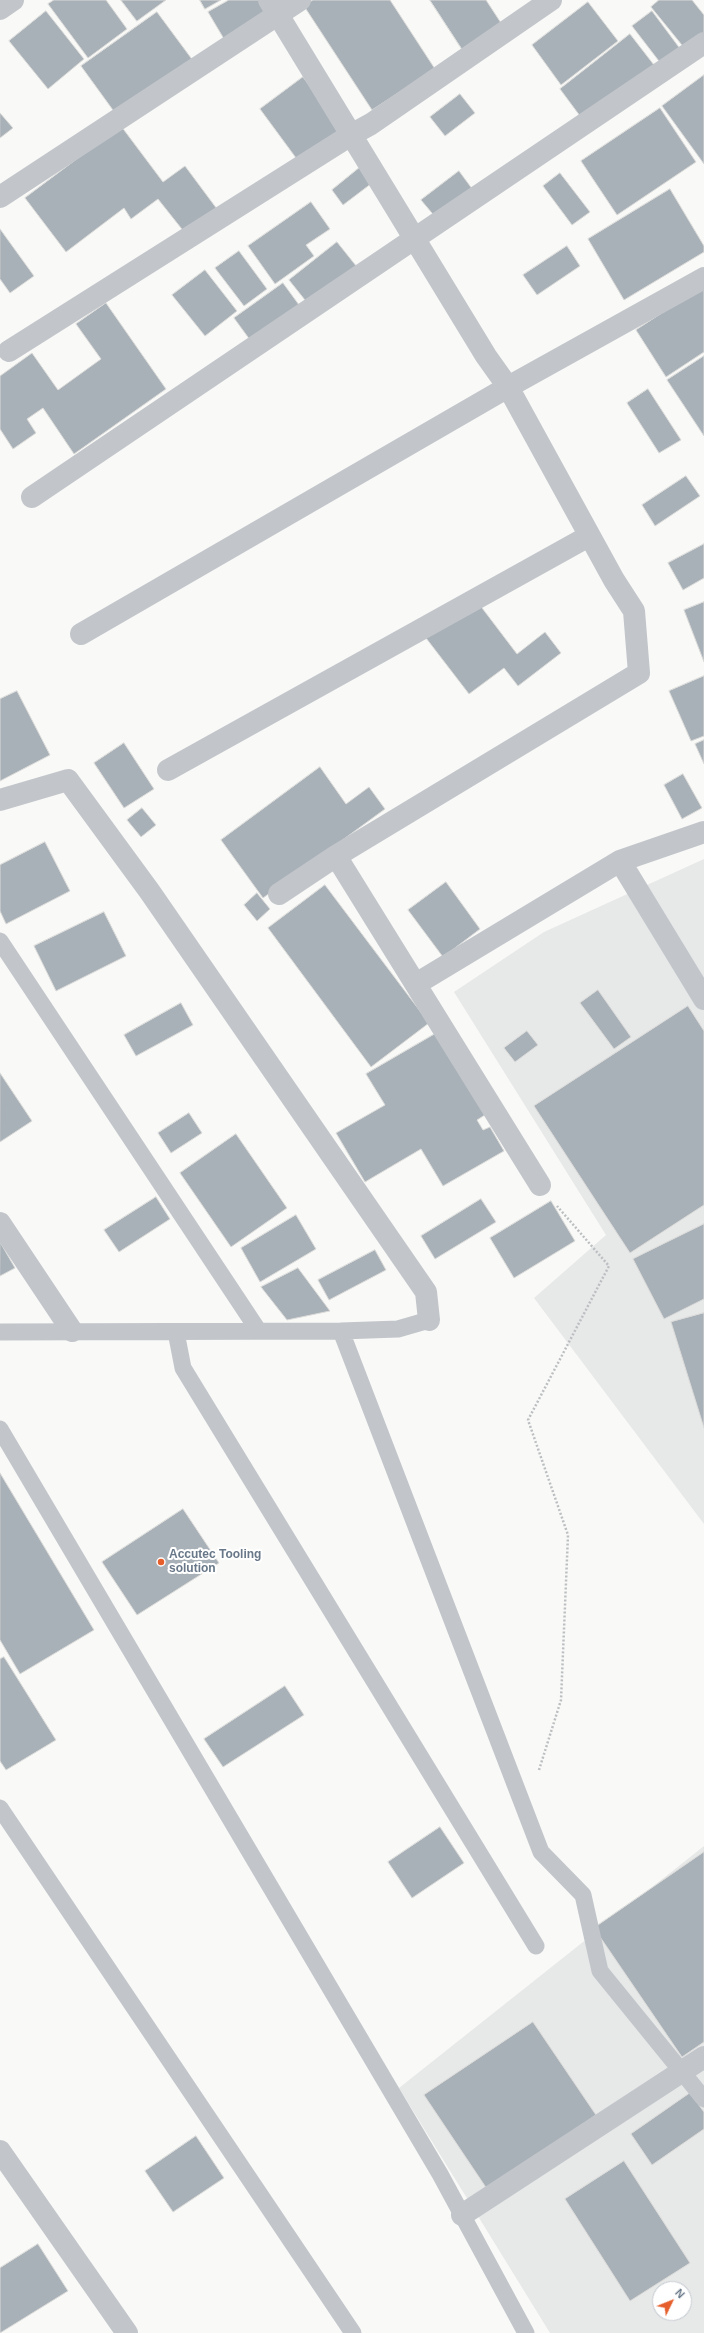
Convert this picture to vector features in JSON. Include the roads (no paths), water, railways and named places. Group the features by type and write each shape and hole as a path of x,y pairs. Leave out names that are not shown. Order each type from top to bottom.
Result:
{"street":[{"path":"0,9 13,0"},
{"path":"0,197 274,8 300,0"},
{"path":"8,351 351,135 371,124 551,0"},
{"path":"274,8 414,238 508,387 614,580 634,611 639,673 336,856 279,894"},
{"path":"32,497 704,43"},
{"path":"82,634 508,387 704,278"},
{"path":"168,770 590,536"},
{"path":"0,800 68,780 150,892 426,1292 429,1320"},
{"path":"416,984 620,861 704,832"},
{"path":"336,856 540,1185"},
{"path":"620,861 704,999"},
{"path":"0,1223 72,1331"},
{"path":"462,2215 704,2057"},
{"path":"0,2151 127,2333"}],"lane":[{"path":"0,941 258,1330"},
{"path":"0,1332 176,1332 258,1330 341,1331 398,1329 429,1320"},
{"path":"341,1331 541,1852 583,1895 600,1971 704,2099"},
{"path":"176,1332 183,1368 536,1946"},
{"path":"0,1429 440,2174 526,2333"},
{"path":"0,1808 353,2333"}],"place":[{"name":"Accutec Tooling solution","path":"161,1562"}]}
